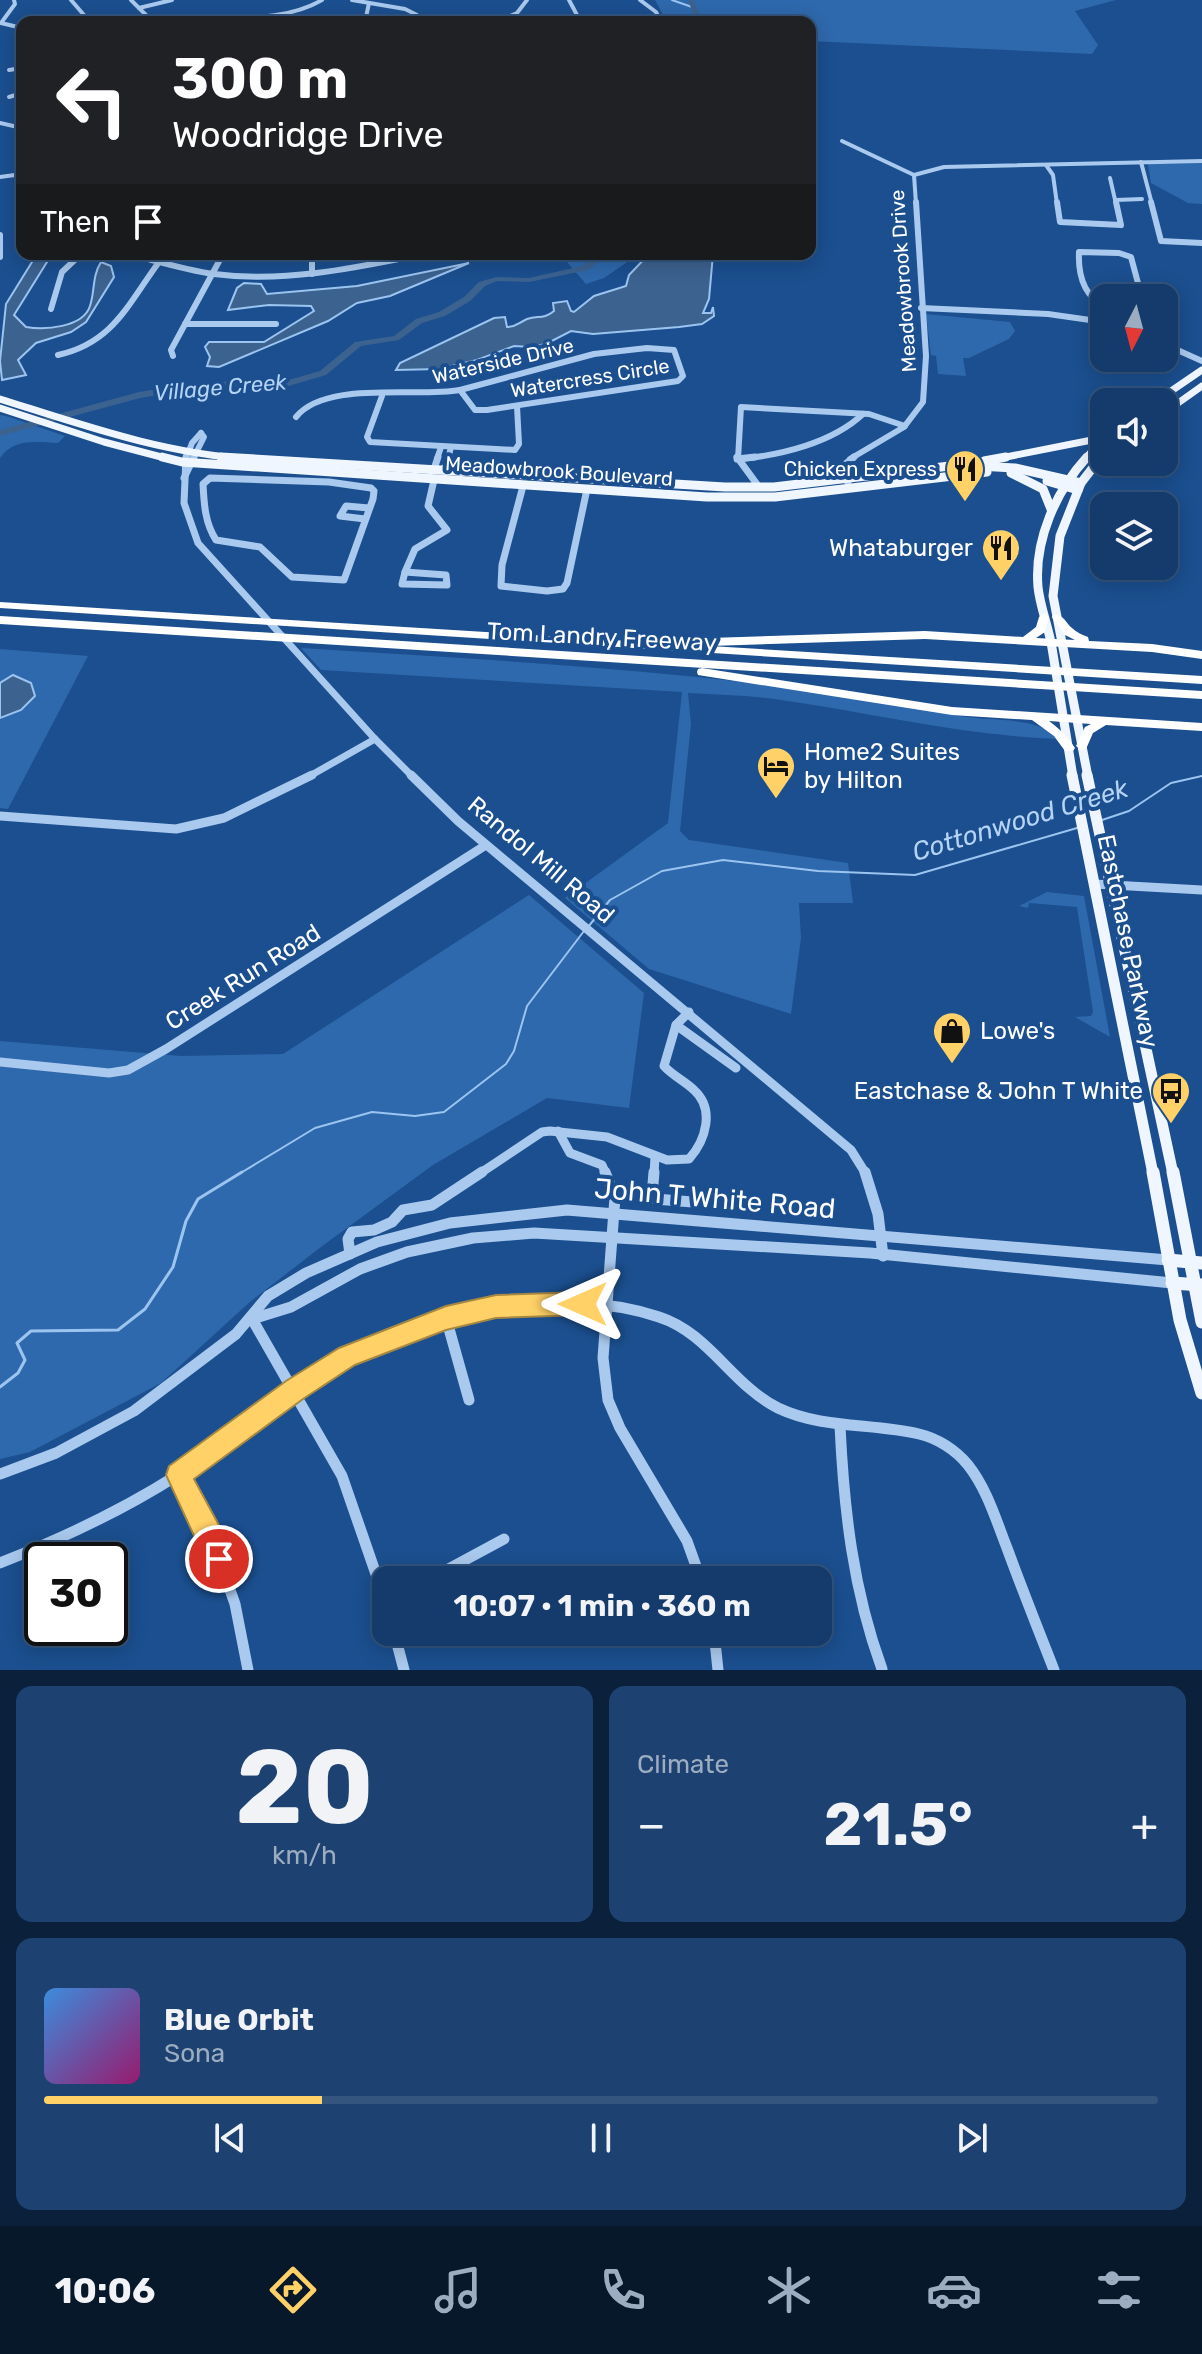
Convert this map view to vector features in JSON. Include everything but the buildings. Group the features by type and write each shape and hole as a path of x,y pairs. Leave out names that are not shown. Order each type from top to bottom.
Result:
{"highway":[{"name":"Tom Landry Freeway","path":"0,605 1202,680"},
{"path":"1023,639 1037,633 1044,617"},
{"path":"1057,617 1069,632 1090,643"},
{"name":"Tom Landry Freeway","path":"0,620 1202,695"},
{"path":"611,643 925,635 1090,643 1202,655"},
{"path":"607,659 952,711 1202,727"},
{"path":"1034,718 1058,733 1069,748"},
{"path":"1082,746 1094,725 1103,723"}],"main road":[{"path":"1176,388 1202,370"},
{"path":"1178,403 1202,386"},
{"path":"0,399 190,458"},
{"name":"Meadowbrook Boulevard","path":"0,408 161,458 439,470 762,497 959,474 1011,473 1065,483"},
{"path":"958,465 1027,455 1090,440"},
{"name":"Eastchase Parkway","path":"1056,641 1044,617 1038,567 1041,550 1050,514 1065,483 1090,454"},
{"path":"161,458 175,465 184,476"},
{"name":"Meadowbrook Boulevard","path":"190,458 523,486 759,487 958,465 1015,468 1080,487"},
{"path":"434,480 439,470"},
{"path":"1011,473 1033,481 1045,491 1051,502 1050,514"},
{"name":"Eastchase Parkway","path":"1090,473 1080,487 1060,536 1052,585 1057,617 1061,701 1082,746 1110,885 1196,1262 1198,1285"},
{"path":"759,487 762,497"},
{"path":"1041,550 1048,566 1056,570"},
{"path":"1038,567 1045,571 1052,585"},
{"name":"Eastchase Parkway","path":"1058,655 1072,702 1069,748 1076,797 1172,1283"},
{"path":"1127,1046 1147,1047"},
{"name":"John T White Road","path":"1168,1260 1196,1262"},
{"path":"1172,1283 1202,1393"},
{"name":"John T White Road","path":"1172,1283 1198,1285"},
{"path":"1198,1285 1202,1322"}],"street":[{"path":"1,23 15,4 14,0"},
{"path":"71,0 85,16"},
{"path":"131,0 147,16"},
{"path":"139,8 172,0"},
{"path":"267,16 293,14 322,0"},
{"path":"352,0 408,10 417,16"},
{"path":"510,16 517,13 527,0"},
{"path":"640,0 658,16"},
{"path":"366,16 369,3"},
{"path":"9,70 16,69"},
{"path":"9,97 16,95"},
{"path":"842,141 914,175"},
{"name":"Meadowbrook Drive","path":"845,477 842,467 845,462 905,426 920,409 925,397 926,356 914,175 944,167 1202,161"},
{"path":"1141,162 1161,241 1202,243"},
{"path":"1046,165 1053,175 1060,222 1121,225 1110,178"},
{"path":"1116,200 1151,200"},
{"path":"0,235 0,257"},
{"path":"1090,299 1086,294 1079,252 1119,253 1131,257 1138,284"},
{"path":"51,309 62,272 75,260"},
{"path":"152,260 212,274 252,276 312,274 390,260"},
{"path":"173,356 171,350 220,260"},
{"path":"312,260 312,274"},
{"path":"58,355 87,348 108,334 156,261"},
{"path":"921,308 1090,318"},
{"path":"185,324 276,324"},
{"path":"1178,350 1202,361"},
{"name":"Waterside Drive","path":"296,417 302,408 336,398 460,390 547,366 604,355 675,351"},
{"name":"Watercress Circle","path":"460,390 475,410 678,381 683,376 675,351"},
{"path":"382,396 367,437 370,442 512,451 518,448 520,417 517,406"},
{"path":"759,487 737,459 738,411 741,407 863,414 905,426"},
{"path":"737,459 776,454 847,427 863,414"},
{"path":"441,447 435,466 439,470 446,467 451,447"},
{"path":"184,476 190,458"},
{"path":"310,482 313,473 318,471 321,473 319,482"},
{"name":"Randol Mill Road","path":"184,476 188,529 198,543 375,739 486,845 851,1150 871,1181 883,1256"},
{"path":"845,477 850,488"},
{"path":"210,478 310,482 329,482 374,491 341,581 292,577 260,547 220,542 214,538 204,500 205,481 210,478"},
{"path":"405,572 446,575 447,585 402,584 405,572 415,546 447,530 428,506 434,480"},
{"path":"523,486 500,578 504,587 558,590 565,587 587,484"},
{"path":"365,519 340,516 346,506 369,508"},
{"path":"198,543 214,538"},
{"path":"0,816 46,816 165,829 204,825 228,817 375,739"},
{"name":"Creek Run Road","path":"0,1062 109,1073 128,1070 166,1049 486,845"},
{"path":"1094,884 1202,890"},
{"path":"350,1254 348,1239 352,1232 374,1230 392,1222 403,1210 432,1205 542,1132 613,1138 655,1157 676,1162 693,1157 700,1151 706,1109 699,1094 664,1066 676,1025 689,1012"},
{"path":"676,1025 736,1068"},
{"path":"558,1131 565,1150 571,1155 602,1165 614,1191 603,1358 608,1400 620,1428 687,1541 696,1566"},
{"path":"655,1157 652,1196 655,1199 730,1205"},
{"name":"John T White Road","path":"0,1474 107,1428 160,1396 252,1319 267,1297 350,1254 395,1236 444,1222 513,1212 567,1210 1168,1260"},
{"path":"392,1222 395,1236"},
{"name":"John T White Road","path":"252,1319 278,1314 354,1272 442,1243 520,1233 883,1256 1172,1283"},
{"path":"0,1563 60,1540 178,1475 294,1390 348,1356 446,1318 496,1306 560,1303 607,1305 663,1317 706,1345 750,1388 789,1413 840,1426 922,1432 949,1444 973,1468 1054,1670"},
{"path":"446,1318 469,1400"},
{"path":"252,1319 342,1476 373,1566"},
{"path":"840,1426 842,1491 860,1599 882,1669"},
{"path":"178,1475 211,1536 235,1604 248,1670"},
{"path":"454,1566 504,1539"},
{"path":"398,1646 404,1670"},
{"path":"715,1646 718,1670"}],"shaded area":[{"path":"655,0 1116,0 1075,11 1098,45 1092,54 816,41 816,16 664,16"},
{"path":"1202,163 1202,204 1188,203 1151,183 1148,164"},
{"path":"33,260 48,260 14,315 26,327 43,328 71,323 80,319 90,306 101,262 111,266 114,277 86,322 71,332 36,343 18,360 26,375 2,380 0,361 6,304"},
{"path":"630,260 604,278 586,284 567,262"},
{"path":"643,260 712,260 709,299 703,313 711,313 713,307 714,316 702,324 679,327 593,334 571,331 546,344 514,346 477,360 439,369 396,370 400,363 494,318 505,317 507,327 513,326 547,315 554,311 553,303 567,301 574,312 594,296 626,286 629,275"},
{"path":"469,263 390,296 357,303 328,321 219,367 207,366 210,357 205,347 209,342 264,342 314,311 311,306 269,305 228,310 237,288 244,283 261,284 267,294 357,286"},
{"path":"926,314 1010,322 1015,331 1009,339 963,358 966,376 938,374 936,356 931,355"},
{"path":"0,415 65,436 58,443 19,444 0,458"},
{"path":"301,648 483,659 787,687 973,718 1026,723 1049,731 1059,739 987,733 763,698 688,693 691,724 680,831 689,840 848,863 853,903 799,903 801,938 791,1014 649,969 565,898 668,823 682,692 321,670"},
{"path":"0,649 88,656 8,809 0,808"},
{"path":"13,675 31,683 35,696 21,710 0,718 0,683"},
{"path":"1047,892 1084,896 1110,1037 1075,1017 1091,1016 1093,1012 1077,907 1029,903 1028,908 1019,906"},
{"path":"529,895 644,993 629,1108 547,1098 433,1165 321,1247 251,1301 161,1383 30,1452 0,1459 0,1041 181,1056 283,1054"}],"waterway":[{"path":"672,0 692,7"},
{"name":"Village Creek","path":"691,0 697,16"},
{"name":"Village Creek","path":"0,433 139,395 199,385 285,384 323,373 358,344 396,338 419,321 442,314 467,299 482,284 496,279 529,280 585,268 596,260"},
{"name":"Cottonwood Creek","path":"1102,820 1129,811 1171,783 1202,776"},
{"name":"Cottonwood Creek","path":"588,927 610,900 662,871 723,860 818,871 915,875 1077,828"},
{"name":"Cottonwood Creek","path":"239,1174 315,1128 372,1112 415,1116 444,1112 506,1064 514,1051 527,1006 584,931"},
{"name":"Cottonwood Creek","path":"0,1387 18,1373 25,1360 17,1343 31,1331 118,1330 145,1309 173,1267 186,1221 198,1199 242,1172"}],"place":[{"name":"Chicken Express","path":"965,503"},
{"name":"Whataburger","path":"1001,582"},
{"name":"Home2 Suites by Hilton","path":"776,800"},
{"name":"Lowe's","path":"952,1065"},
{"name":"Eastchase & John T White","path":"1171,1125"}],"route":[{"path":"219,1559 211,1536 178,1475 294,1390 348,1356 446,1318 496,1306 583,1304"}]}
